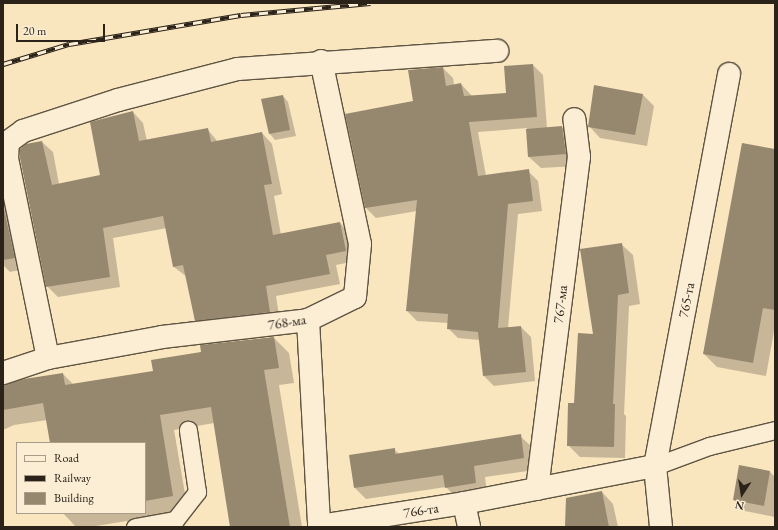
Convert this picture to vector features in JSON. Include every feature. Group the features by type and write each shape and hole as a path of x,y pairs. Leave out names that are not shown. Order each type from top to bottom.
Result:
{"street":[{"path":"48,358 7,159 8,142 22,131 118,100 238,69 321,61 497,51"},
{"name":"768-ма","path":"3,372 48,358 162,337 308,320 355,297 360,244 321,61"},
{"name":"765-та","path":"661,527 654,466 729,74"},
{"name":"767-ма","path":"537,489 579,158 574,119"},
{"name":"766-та","path":"308,320 319,526 464,503 654,466"},
{"path":"464,503 469,527"}],"lane":[{"path":"135,527 175,520 197,492 188,430"},
{"path":"654,466 709,446 775,430"}],"building":[{"path":"533,64 537,117 469,122 478,176 529,169 533,201 508,204 498,328 521,326 526,372 483,376 478,332 447,329 448,314 406,311 417,200 365,208 345,114 413,101 408,70 443,67 446,86 461,83 464,96 506,93 504,66"},
{"path":"594,85 643,94 635,135 588,127"},
{"path":"283,95 290,130 269,134 261,99"},
{"path":"133,111 139,141 208,128 211,142 262,132 272,184 264,185 273,235 340,222 346,251 326,255 330,274 266,286 270,312 195,321 183,265 173,267 163,216 103,228 110,277 46,287 20,158 20,149 26,144 42,141 52,185 100,175 90,122"},
{"path":"562,126 566,154 528,157 526,129"},
{"path":"742,143 775,149 775,310 763,308 753,363 703,354"},
{"path":"3,205 15,258 3,260"},
{"path":"622,243 629,293 618,295 613,404 615,404 614,447 567,446 568,403 574,403 578,333 593,334 580,249"},
{"path":"274,337 279,368 264,370 290,527 230,527 211,407 160,415 173,496 146,501 146,442 50,442 43,403 3,410 3,385 24,379 63,373 65,385 153,371 151,360 201,352 200,345"},
{"path":"521,434 524,458 474,466 476,483 445,488 443,475 354,488 349,455 395,448 395,454"},
{"path":"739,465 770,471 764,506 733,500"},
{"path":"602,491 609,527 565,527 566,498"}],"railway":[{"path":"3,64 69,44 241,15 370,3"}]}
